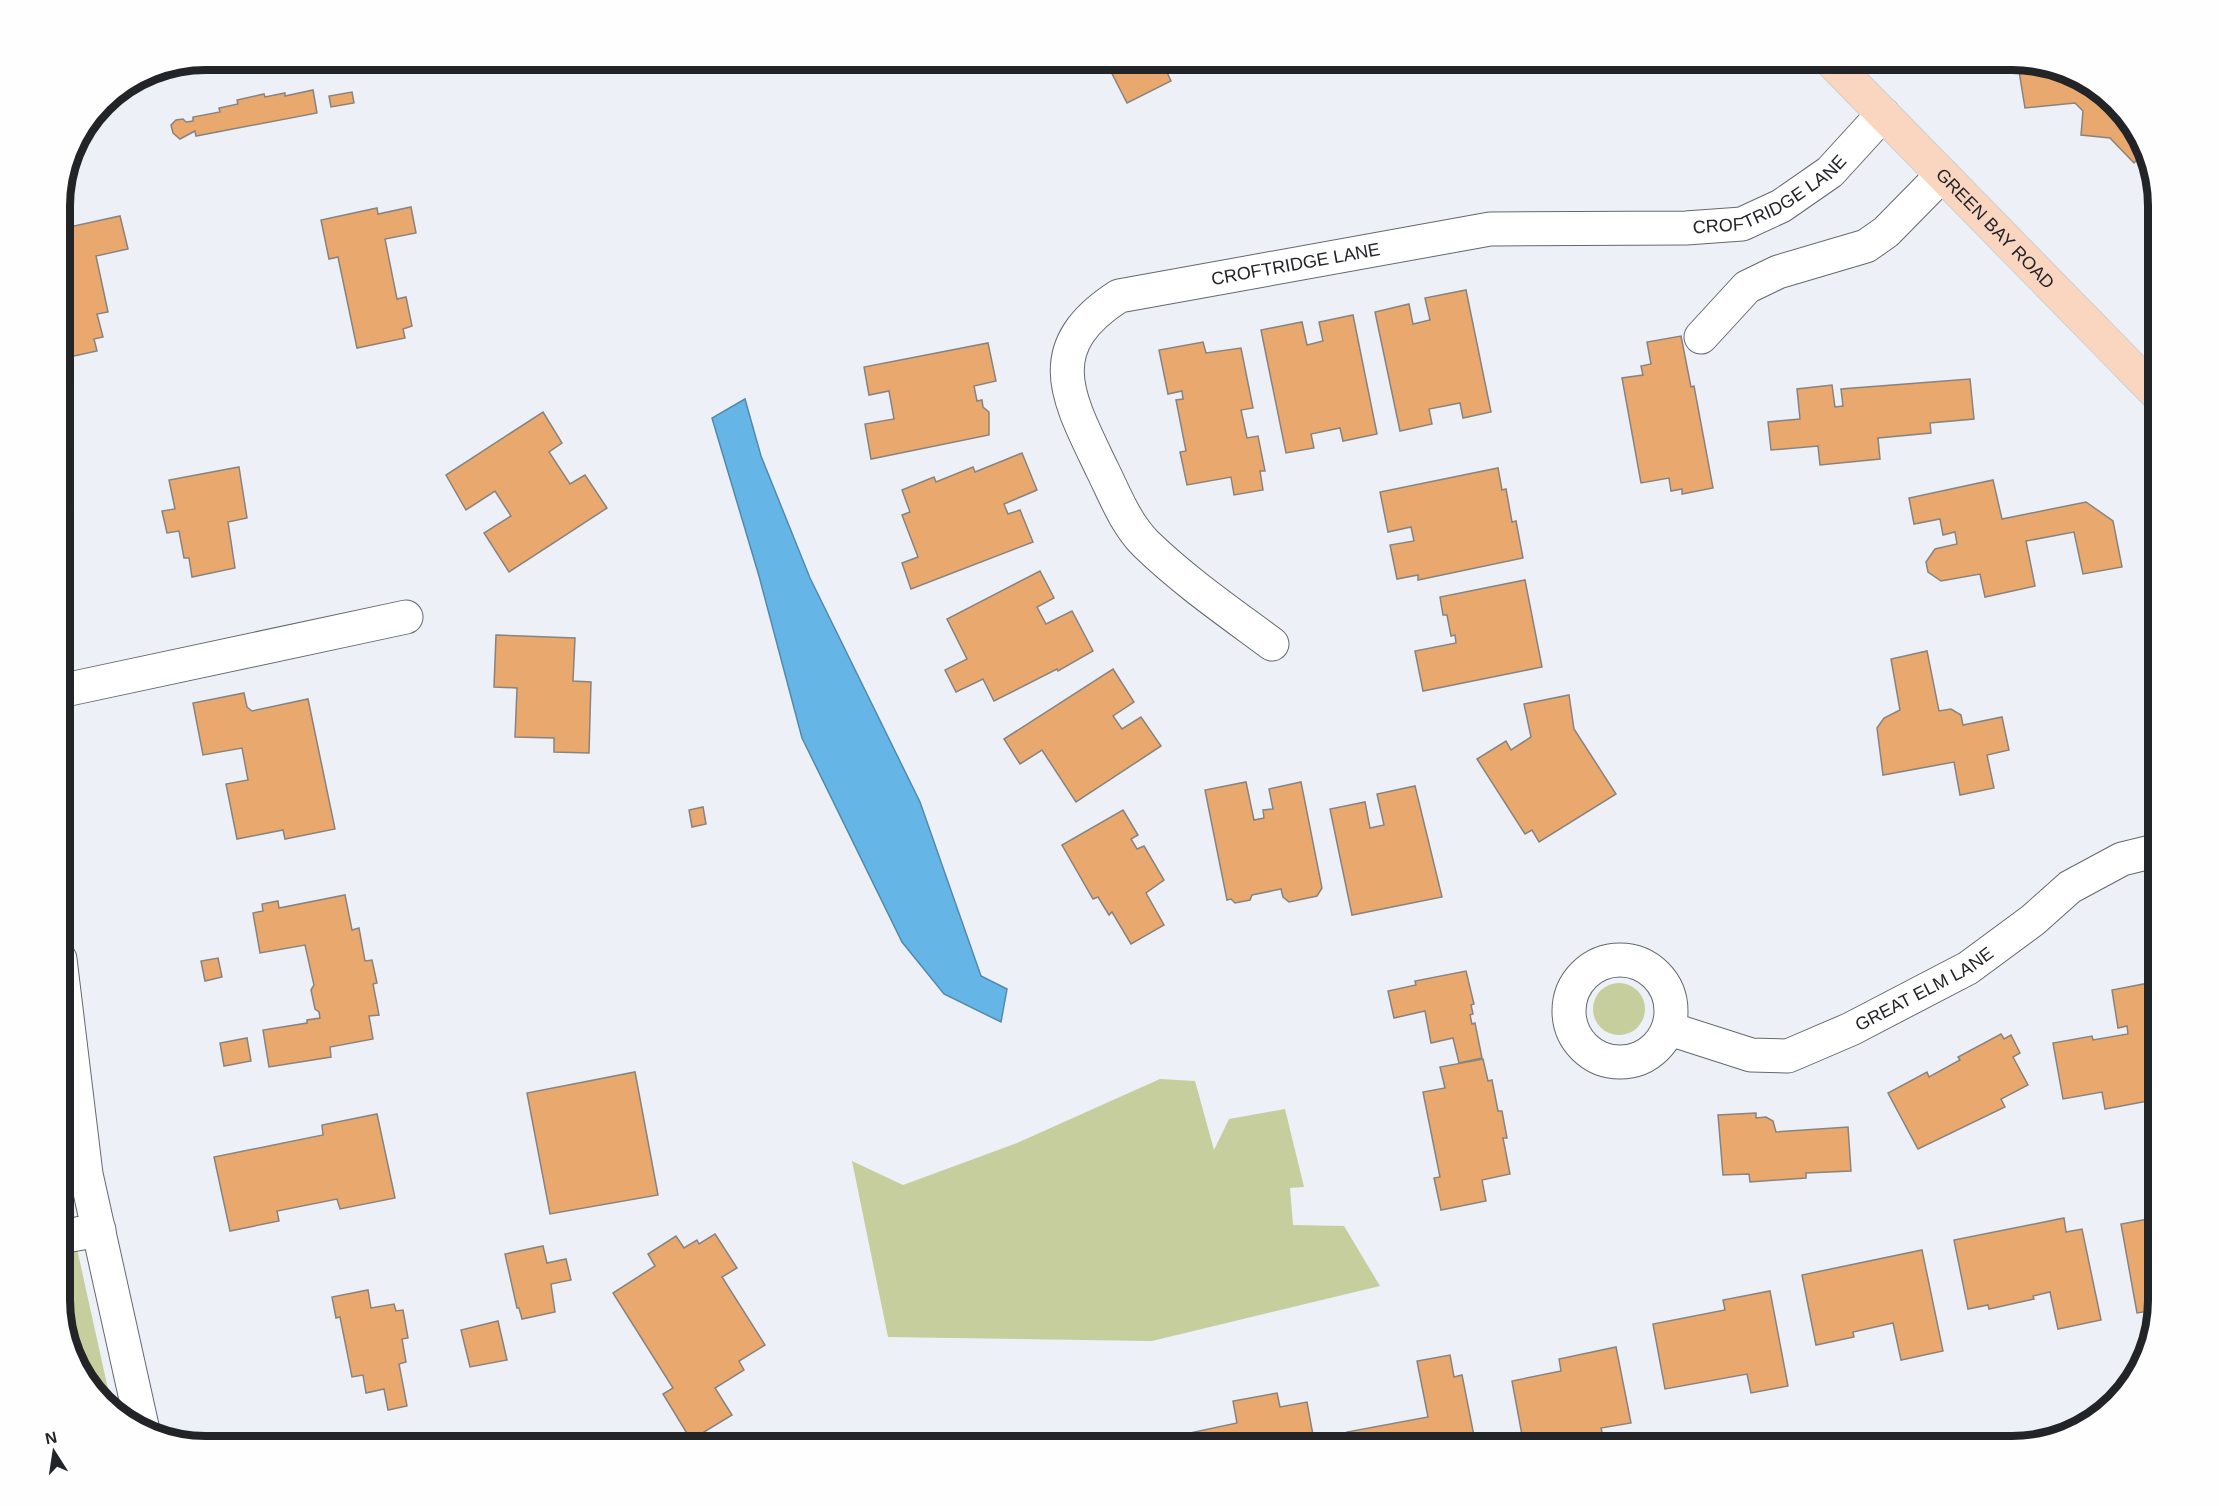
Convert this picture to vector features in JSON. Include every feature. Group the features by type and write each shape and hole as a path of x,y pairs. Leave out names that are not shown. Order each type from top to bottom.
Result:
{"main road":[{"name":"GREEN BAY ROAD","path":"1840,70 2148,385"}],"street":[{"name":"CROFTRIDGE LANE","path":"1272,644 1145,543 1128,522 1079,421 1067,383 1070,351 1081,326 1099,309 1119,296 1490,229 1686,228 1742,224 1781,207 1830,172 1883,114"},
{"path":"1701,337 1747,287 1778,272 1866,246 1886,232 1942,175"},
{"path":"71,689 406,617"},
{"name":"GREAT ELM LANE","path":"1670,1029 1751,1055 1788,1056 1851,1029 1968,968 2032,920 2070,887 2122,860 2148,853"},
{"path":"71,1143 73,1177 99,1230 140,1417"},
{"path":"71,1235 99,1230"}],"green space":[{"path":"1614,983 1624,983 1633,987 1641,995 1645,1009 1641,1023 1633,1031 1624,1035 1614,1035 1605,1031 1597,1023 1593,1014 1593,1004 1597,995 1605,987"},
{"path":"1160,1079 1195,1081 1214,1150 1229,1119 1285,1109 1304,1187 1290,1188 1293,1225 1344,1226 1380,1286 1152,1341 888,1337 852,1161 903,1185 1017,1143"},
{"path":"71,1222 109,1394 89,1367 73,1326"}],"water":[{"path":"745,399 761,456 810,578 920,802 981,976 1007,989 1001,1022 944,994 902,942 802,738 759,576 712,418"}],"building":[{"path":"1110,70 1166,70 1171,81 1127,103"},
{"path":"2019,71 2056,78 2088,94 2102,104 2125,131 2139,158 2134,163 2110,138 2081,135 2083,111 2075,103 2025,108"},
{"path":"313,90 317,113 196,136 195,131 180,139 173,133 171,125 176,120 193,121 193,117 220,112 219,108 238,104 237,100 264,94 265,97 285,93 285,96"},
{"path":"352,92 354,103 331,107 329,96"},
{"path":"411,207 416,233 385,239 397,299 406,297 412,326 403,329 405,338 357,348 338,257 329,259 321,220 377,208 378,214"},
{"path":"120,216 128,249 96,256 108,312 97,314 103,337 94,339 97,351 71,357 71,227"},
{"path":"1466,290 1491,412 1463,418 1460,403 1429,409 1432,424 1400,431 1375,312 1409,304 1413,324 1430,320 1425,298"},
{"path":"1353,315 1377,434 1343,441 1340,428 1311,434 1314,448 1286,453 1261,330 1302,322 1307,345 1323,341 1319,322"},
{"path":"1681,336 1691,387 1694,386 1713,488 1682,494 1682,489 1671,491 1669,478 1641,483 1622,378 1643,375 1641,366 1651,364 1647,342"},
{"path":"1203,342 1206,353 1241,348 1253,408 1241,410 1247,438 1258,436 1265,471 1260,471 1263,490 1234,495 1231,477 1187,485 1180,452 1186,451 1176,400 1183,399 1182,391 1168,394 1159,350"},
{"path":"988,343 996,381 974,386 977,401 982,400 983,407 989,412 989,435 871,459 865,424 894,419 889,391 869,395 864,367"},
{"path":"1970,379 1974,419 1930,423 1931,433 1878,438 1880,459 1820,465 1818,446 1771,450 1768,422 1800,419 1797,389 1832,385 1835,407 1843,406 1841,389"},
{"path":"543,412 562,443 549,452 570,484 585,475 607,508 509,572 484,533 511,516 495,491 466,510 446,475"},
{"path":"1022,453 1037,490 1004,504 1008,514 1020,510 1033,542 911,589 902,563 918,557 902,515 910,512 902,490 934,477 936,482 973,467 975,472"},
{"path":"239,467 247,518 228,522 235,568 192,577 189,558 184,558 179,531 167,533 162,511 175,509 169,480"},
{"path":"1498,468 1502,490 1506,489 1512,522 1516,521 1523,558 1418,580 1418,575 1397,579 1390,545 1414,541 1411,527 1388,532 1380,492"},
{"path":"1993,480 2002,519 2086,502 2113,521 2122,567 2083,574 2074,532 2026,541 2035,586 1985,597 1980,574 1941,581 1928,572 1926,562 1935,549 1957,544 1955,532 1943,535 1940,519 1914,524 1909,498"},
{"path":"1040,571 1054,598 1037,607 1046,624 1072,611 1093,651 1058,671 1057,669 994,701 983,679 956,692 945,670 967,659 947,619"},
{"path":"1525,580 1542,667 1423,691 1415,651 1456,643 1455,635 1451,636 1447,615 1443,615 1440,597"},
{"path":"496,635 575,638 573,681 591,682 589,753 554,752 554,738 515,737 517,688 494,687"},
{"path":"1927,651 1939,711 1951,709 1961,715 1963,725 2002,717 2009,750 1987,755 1994,788 1960,795 1954,762 1883,775 1877,728 1884,718 1900,710 1891,659"},
{"path":"1113,669 1134,702 1113,716 1122,729 1141,717 1161,746 1076,802 1042,750 1020,764 1004,739"},
{"path":"244,693 247,707 252,711 308,699 335,829 285,839 283,830 237,839 226,784 248,780 242,748 203,755 193,703"},
{"path":"1569,695 1574,729 1616,794 1539,842 1532,830 1525,834 1477,759 1506,741 1511,750 1531,737 1524,704"},
{"path":"1246,782 1254,820 1264,818 1263,810 1273,809 1269,789 1301,782 1322,888 1317,896 1289,902 1283,897 1281,889 1252,895 1250,900 1235,903 1231,899 1227,900 1205,790"},
{"path":"1415,786 1442,897 1352,915 1330,809 1365,802 1370,828 1384,825 1377,794"},
{"path":"703,807 706,824 692,827 689,810"},
{"path":"1123,810 1138,835 1131,839 1137,849 1144,846 1164,880 1146,893 1164,925 1131,944 1112,912 1109,915 1098,897 1093,899 1062,845"},
{"path":"345,895 352,930 359,928 365,961 372,960 377,983 373,984 379,1015 369,1016 373,1039 330,1047 331,1057 269,1067 263,1030 307,1023 307,1020 320,1018 319,1012 315,1009 311,990 314,985 305,945 260,953 253,913 263,911 262,904 278,901 279,908"},
{"path":"218,958 222,977 205,981 201,961"},
{"path":"1466,971 1474,1004 1471,1005 1473,1014 1470,1015 1472,1024 1475,1023 1482,1058 1459,1063 1453,1038 1431,1043 1425,1011 1394,1018 1388,991 1416,985 1415,981"},
{"path":"2148,983 2148,1101 2105,1109 2102,1092 2063,1099 2053,1043 2092,1036 2093,1040 2128,1034 2127,1026 2118,1028 2112,990"},
{"path":"2001,1034 2004,1039 2011,1035 2020,1053 2013,1057 2028,1085 2001,1099 2005,1107 1918,1149 1888,1093 1927,1072 1929,1077 1960,1060 1958,1057"},
{"path":"247,1038 251,1061 224,1066 220,1043"},
{"path":"1483,1059 1488,1081 1492,1080 1498,1111 1502,1111 1507,1138 1503,1138 1510,1174 1482,1180 1486,1201 1441,1210 1434,1178 1440,1177 1423,1092 1445,1088 1440,1067"},
{"path":"635,1072 658,1195 550,1214 527,1093"},
{"path":"1756,1113 1756,1118 1766,1117 1773,1121 1776,1132 1848,1127 1851,1171 1806,1173 1806,1178 1750,1182 1749,1174 1723,1175 1718,1115"},
{"path":"377,1114 395,1198 340,1209 337,1199 277,1211 279,1221 230,1231 214,1157 323,1135 322,1125"},
{"path":"2064,1218 2066,1232 2082,1229 2101,1320 2058,1329 2050,1292 2033,1296 2034,1299 1989,1309 1988,1305 1968,1309 1954,1240"},
{"path":"2148,1219 2147,1311 2137,1313 2121,1224"},
{"path":"715,1234 737,1268 722,1277 765,1345 739,1361 744,1370 715,1388 732,1415 698,1436 689,1436 663,1394 673,1388 613,1293 655,1266 648,1254 676,1236 684,1248 697,1240 699,1244"},
{"path":"543,1246 547,1263 566,1259 571,1280 551,1284 555,1312 522,1319 519,1308 517,1308 505,1254"},
{"path":"1922,1250 1943,1351 1901,1360 1893,1323 1853,1332 1854,1337 1816,1345 1802,1275"},
{"path":"368,1290 371,1308 394,1304 396,1311 403,1310 408,1338 402,1339 406,1362 399,1364 407,1406 388,1410 384,1389 366,1393 363,1375 352,1377 340,1317 336,1318 332,1297"},
{"path":"1770,1291 1788,1386 1751,1393 1747,1374 1665,1389 1653,1324 1725,1310 1723,1300"},
{"path":"498,1321 507,1360 470,1367 461,1330"},
{"path":"1616,1347 1631,1423 1601,1428 1603,1436 1522,1436 1512,1381 1561,1371 1559,1359"},
{"path":"1450,1355 1454,1377 1462,1375 1474,1436 1348,1436 1347,1432 1428,1417 1417,1361"},
{"path":"1277,1393 1280,1407 1307,1402 1313,1436 1185,1436 1185,1434 1237,1423 1233,1401"}]}
